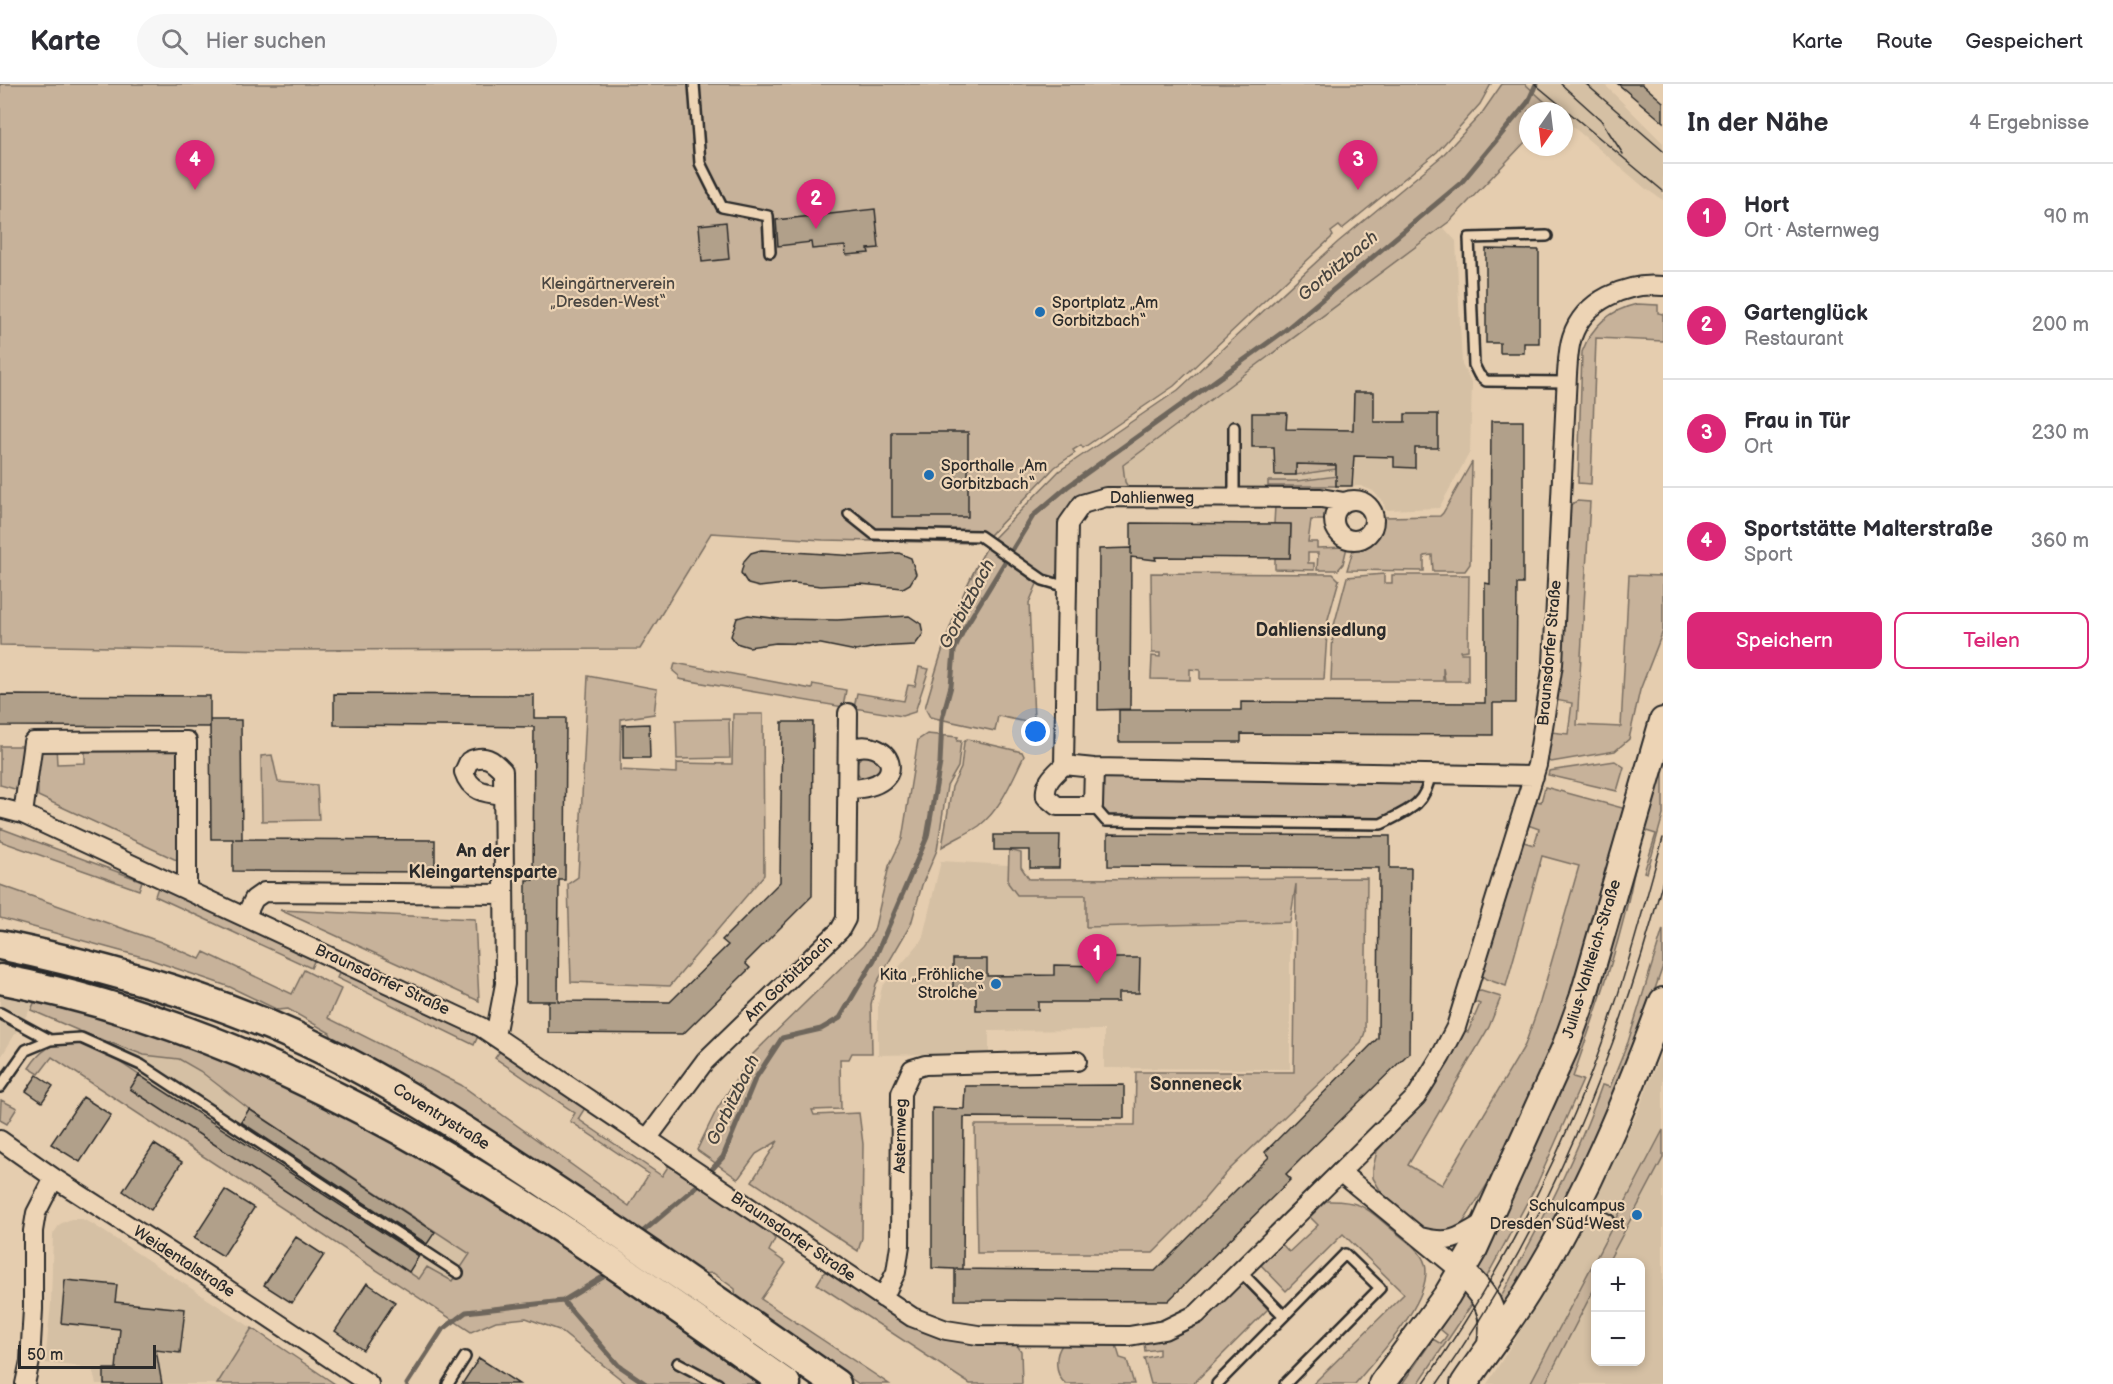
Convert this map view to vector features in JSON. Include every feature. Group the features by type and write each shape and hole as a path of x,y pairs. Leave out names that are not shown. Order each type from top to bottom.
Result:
{"main road":[{"name":"Julius-Vahlteich-Straße","path":"1382,1384 1462,1272 1544,1096 1583,998 1663,721"},
{"name":"Coventrystraße","path":"0,945 99,967 225,1007 292,1035 369,1073 432,1110 615,1230 836,1384"},
{"name":"Coventrystraße","path":"0,979 92,1001 150,1019 215,1041 282,1068 419,1139 596,1252 786,1384"},
{"path":"1464,1384 1532,1286 1578,1203 1636,1075 1663,1001"},
{"path":"1462,1272 1483,1293 1490,1304 1493,1317 1491,1343"}],"street":[{"name":"Braunsdorfer Straße","path":"0,808 23,814 481,1027 912,1317 946,1330 978,1335 1129,1336 1164,1330 1197,1314 1416,1097 1456,1027 1534,776 1545,727 1553,664 1567,382 1572,337 1581,320 1594,305 1619,291 1638,286 1663,286"},
{"name":"Dahlienweg","path":"1064,765 1068,524 1082,504 1106,497 1321,498 1344,502"},
{"name":"Am Gorbitzbach","path":"647,1138 705,1061 840,930 846,919 848,906 848,712"},
{"path":"23,814 33,742 187,741 188,890"},
{"path":"848,750 869,746 880,749 888,758 889,769 885,780 874,787 848,789"},
{"path":"1094,768 1093,806 1057,806 1046,797 1044,788 1064,765 1094,768 1534,776"},
{"path":"495,1036 505,984 503,795"},
{"path":"245,916 254,899 264,892 504,894"},
{"name":"Asternweg","path":"883,1298 896,1272 900,1245 901,1093 912,1069 925,1065 1077,1061"},
{"name":"Weidentalstraße","path":"0,1140 54,1178 203,1273 369,1384"},
{"path":"1340,1172 1462,1272"},
{"path":"25,1384 31,1342 33,1231 36,1213 54,1178"},
{"path":"1419,1236 1440,1242 1462,1236 1485,1222"}],"lane":[{"path":"694,84 700,163 722,207 768,216 770,252"},
{"path":"1547,236 1469,238 1474,365 1479,375 1486,381 1567,382"},
{"path":"1233,498 1234,427"},
{"path":"849,514 874,534 980,536 1043,580 1067,587"},
{"path":"1093,806 1106,821 1381,824 1413,808 1428,791 1430,774"},
{"path":"0,1012 50,1040"},
{"path":"2,1080 26,1050 50,1040 81,1038 141,1065 458,1273"},
{"path":"1578,1203 1609,1220"},
{"path":"1217,1384 1345,1254 1380,1288 1285,1384"},
{"path":"1240,1271 1284,1316"},
{"path":"448,1384 465,1357"},
{"path":"678,1363 718,1384"}],"shaded area":[{"path":"1525,84 1604,84 1663,143 1663,200 1646,189 1573,127 1573,102 1545,102"},
{"path":"1443,227 1456,241 1462,365 1472,384 1470,452 1439,508 1385,510 1384,503 1373,491 1361,486 1128,487 1125,483 1123,465"},
{"path":"941,861 1008,865 1008,883 1018,895 1087,895 1086,927 1290,922 1290,1069 1104,1068 1104,1030 989,1031 989,1053 878,1055 878,1005 882,987 922,940"},
{"path":"0,994 35,1001 0,1059"},
{"path":"84,1033 144,1055 179,1058 200,1071 249,1109 470,1254 452,1282 419,1279 63,1064"},
{"name":"Schulcampus Dresden Süd-West","path":"1663,1048 1663,1384 1487,1384 1546,1290 1588,1216 1606,1225 1612,1214 1593,1205 1638,1111"},
{"path":"71,1219 82,1219 91,1223 252,1328 217,1384 96,1384 92,1368 45,1363 51,1303 53,1234 60,1224"}],"green space":[{"name":"Kleingärtnerverein „Dresden-West“","path":"0,84 1491,84 1480,104 1437,152 1342,229 1339,226 1331,232 1333,236 1174,386 1083,448 1081,445 1073,450 1075,453 1055,467 990,535 982,532 976,543 823,540 711,533 640,649 284,650 0,645"},
{"path":"1502,84 1525,84 1545,102 1519,102 1519,148 1450,221 1123,465 1125,482 1128,487 1105,488 1104,492 1079,500 1062,582 1044,576 1021,559 1015,568 1037,584 1029,603 1034,719 1030,737 1023,735 1026,722 998,716 995,731 930,717 925,708 951,626 976,566 987,547 994,553 1001,543 994,538 1059,471 1178,390 1338,242 1442,156 1482,113"},
{"path":"1637,304 1658,305 1658,313 1663,314 1663,341 1596,338 1591,484 1578,483 1582,352 1591,334 1603,320 1618,310"},
{"path":"1472,462 1470,564 1465,571 1433,571 1432,555 1424,556 1424,571 1347,570 1354,547 1360,546 1373,537 1382,517 1440,516"},
{"path":"1296,464 1336,465 1336,469 1296,475"},
{"path":"1337,476 1336,486 1268,486 1268,481 1297,481"},
{"path":"1577,501 1590,502 1577,725 1621,727 1629,575 1663,576 1663,631 1640,690 1629,739 1615,751 1551,762 1546,760 1551,732 1568,734 1572,703 1555,700 1568,506"},
{"path":"1275,506 1325,507 1328,520 1311,520 1308,542 1317,542 1317,548 1347,547 1343,564 1338,570 1317,570 1318,553 1308,553 1308,563 1314,563 1314,570 1275,569 1275,558 1290,558 1291,525 1274,524"},
{"path":"1151,573 1333,574 1339,580 1328,619 1324,679 1200,679 1200,670 1190,669 1190,680 1151,679 1152,656 1160,657 1160,653 1152,653"},
{"path":"1384,574 1384,583 1392,583 1392,575 1469,575 1468,650 1460,651 1468,653 1468,681 1445,681 1443,667 1443,681 1331,681 1333,629 1347,577"},
{"path":"675,663 812,689 813,684 846,690 843,707 679,679 673,671"},
{"path":"919,667 929,669 915,712 902,716 854,708 857,693 904,701 908,685 915,686"},
{"path":"588,676 657,689 654,714 621,719 620,770 677,773 677,763 732,764 733,714 763,714 764,875 670,986 571,982 568,884 578,877"},
{"path":"729,719 730,758 677,759 676,720"},
{"path":"927,734 958,737 957,741 961,741 958,767 947,786 937,850 922,885 911,924 876,984 871,1004 872,1053 852,1053 849,1059 840,1059 841,1109 812,1110 814,1115 859,1113 863,1144 862,1238 858,1251 752,1181 778,1141 756,1154 738,1179 697,1150 717,1109 752,1055 863,946 874,931 889,866 902,839 918,740"},
{"path":"967,739 1022,752 1024,756 1005,794 987,819 942,847 952,787 961,768 964,742"},
{"path":"0,746 26,746 22,791 0,785"},
{"path":"38,746 56,746 57,764 85,763 85,746 183,746 183,863 38,796"},
{"path":"868,754 880,759 882,772 863,779 857,772 856,765 860,758"},
{"path":"272,755 278,782 317,785 319,820 262,821 261,756"},
{"path":"1663,760 1663,815 1647,873 1644,872 1656,834 1643,830"},
{"path":"1615,761 1624,767 1617,791 1548,775 1549,771"},
{"path":"1094,768 1430,774 1413,808 1381,824 1106,821 1093,806"},
{"path":"1545,787 1626,809 1562,1024 1528,1101 1488,1183 1463,1223 1448,1232 1430,1231 1420,1226 1384,1197 1373,1178 1377,1151 1423,1102 1461,1029 1468,1032 1480,1004 1472,1001 1475,992 1481,991 1501,997 1489,1027 1408,1165 1442,1185 1525,1045 1540,1002 1579,866 1542,856 1506,986 1486,979 1480,974 1520,841 1534,845 1539,829 1525,824 1532,800 1541,802"},
{"path":"0,828 142,881 139,890 0,841"},
{"path":"1009,850 1021,853 1021,867 1029,879 1367,878 1365,1032 1361,1043 1229,1170 1190,1216 1153,1253 977,1253 975,1125 1135,1125 1136,1072 1294,1072 1296,884 1290,922 1086,927 1086,895 1017,895 1008,883"},
{"path":"1632,867 1635,868 1630,895 1616,947 1573,1077 1583,1080 1537,1184 1485,1280 1476,1270 1575,1055"},
{"path":"0,885 161,942 200,959 204,952 292,994 304,970 341,989 328,1018 461,1085 629,1206 649,1174 570,1121 575,1113 495,1058 500,1051 585,1108 578,1119 662,1176 669,1165 771,1234 775,1239 769,1251 786,1263 761,1299 889,1384 859,1384 736,1300 735,1289 713,1273 700,1274 521,1150 429,1093 333,1041 330,1033 288,1009 278,1010 230,987 146,958 0,918"},
{"path":"158,887 315,959 311,968 155,896"},
{"path":"280,910 475,919 479,1001"},
{"path":"1663,929 1663,966 1635,1046 1599,1133 1528,1273 1503,1307 1500,1298 1568,1167 1602,1085 1610,1087 1628,1042"},
{"path":"340,971 478,1036 474,1045 337,978"},
{"path":"0,992 57,1006 112,1022 221,1060 274,1082 378,1132 459,1179 604,1275 759,1384 627,1384 559,1330 526,1318 496,1321 471,1332 52,1057 39,1074 29,1068 41,1053 54,1045 68,1042 97,1049 139,1075 131,1089 419,1279 427,1267 452,1281 470,1254 249,1109 200,1071 179,1059 144,1055 84,1033 31,1010 35,1001"},
{"path":"1,1100 17,1108 7,1124 0,1120"},
{"path":"1663,1130 1663,1158 1610,1258 1596,1258"},
{"path":"1326,1201 1348,1202 1364,1207 1412,1246 1420,1254 1425,1264 1425,1278 1421,1294 1412,1310 1389,1344 1355,1384 1313,1384 1404,1294 1343,1234 1286,1291 1261,1265 1282,1244 1289,1252 1318,1225 1310,1217"},
{"path":"1591,1268 1591,1295 1545,1384 1530,1384"},
{"path":"825,1271 884,1310 948,1340 1017,1345 1021,1351 1022,1384 970,1384 817,1284"},
{"path":"1243,1283 1268,1309 1193,1384 1151,1384 1144,1358 1159,1355 1159,1349 1145,1351 1144,1343 1161,1340 1188,1330 1209,1315"},
{"path":"1466,1289 1476,1298 1418,1384 1402,1384 1433,1339 1441,1344 1447,1335 1440,1329"},
{"path":"252,1328 335,1384 217,1384"},
{"path":"1062,1345 1116,1345 1120,1358 1127,1360 1134,1384 1066,1384 1057,1366"}],"building":[{"path":"1618,84 1642,84 1663,102 1663,122"},
{"path":"875,209 879,248 868,249 869,253 846,255 845,246 812,249 811,242 778,246 776,220"},
{"path":"726,222 729,259 702,262 699,225"},
{"path":"1486,249 1539,250 1539,343 1524,343 1524,353 1500,353 1500,343 1486,343"},
{"path":"1354,392 1374,392 1374,422 1405,422 1405,414 1438,414 1438,448 1415,448 1415,468 1394,467 1394,457 1354,456 1352,486 1336,486 1336,465 1296,464 1296,475 1275,475 1274,447 1252,447 1252,413 1287,413 1286,429 1353,430"},
{"path":"1491,421 1523,421 1523,584 1517,584 1516,703 1493,703 1493,735 1241,734 1241,742 1119,742 1119,710 1241,710 1241,702 1485,703 1485,583 1490,584"},
{"name":"Sporthalle „Am Gorbitzbach“","path":"892,432 968,432 968,517 892,517"},
{"path":"1131,523 1291,524 1290,558 1155,557 1156,560 1131,557 1130,709 1098,710 1099,549 1131,548"},
{"path":"761,550 857,556 899,553 911,558 916,574 910,584 903,588 860,584 821,586 794,583 759,587 748,584 741,573 744,561 751,553"},
{"path":"748,615 780,619 837,620 909,616 921,624 923,634 915,645 876,647 856,651 821,644 776,643 749,647 736,643 731,636 737,618"},
{"path":"334,694 534,695 534,718 566,718 565,880 559,880 558,1001 670,1002 728,945 722,940 780,882 782,722 813,722 812,896 745,963 750,968 683,1034 548,1033 548,1001 526,1001 526,880 533,880 534,727 334,725"},
{"path":"0,695 210,696 210,727 0,726"},
{"path":"210,720 241,720 242,839 235,839 435,840 435,872 233,871 233,839 211,839"},
{"path":"649,724 650,758 623,758 623,725"},
{"path":"1108,834 1390,836 1390,868 1411,868 1409,1053 1286,1174 1291,1179 1168,1301 955,1300 955,1269 932,1268 932,1108 964,1109 965,1086 1124,1085 1124,1118 964,1117 963,1269 956,1269 1155,1271 1269,1157 1265,1152 1378,1038 1379,868 1108,866"},
{"path":"994,835 1060,835 1059,868 1030,868 1030,850 994,850"},
{"path":"1104,958 1140,958 1139,993 1118,993 1118,1002 1038,1002 1038,1010 976,1010 976,993 953,993 953,959 987,959 987,976 1054,975 1054,965 1104,966"},
{"path":"37,1075 53,1086 42,1102 26,1091"},
{"path":"139,1075 419,1256 409,1272 130,1089"},
{"path":"83,1097 111,1115 80,1162 51,1144"},
{"path":"249,1109 435,1232 427,1244 241,1122"},
{"path":"154,1144 182,1162 151,1210 123,1191"},
{"path":"225,1190 254,1208 223,1256 194,1238"},
{"path":"296,1237 324,1255 292,1303 264,1285"},
{"path":"65,1280 117,1285 115,1302 185,1309 180,1353 156,1350 162,1384 104,1384 104,1369 116,1369 120,1329 61,1323"},
{"path":"367,1283 395,1302 363,1350 335,1331"},
{"path":"479,1358 519,1384 462,1384"}],"waterway":[{"name":"Gorbitzbach","path":"639,1235 697,1186 723,1157 755,1079 782,1038 821,1029 840,1018 874,960 927,837 940,763 942,719 951,686 954,651 964,629 1033,516 1067,487 1283,332 1461,183 1528,102 1536,84"},
{"name":"Gorbitzbach","path":"563,1301 603,1277 609,1270"},
{"path":"407,1384 442,1330 466,1312 563,1301 618,1365 646,1384"}],"tram line":[{"path":"1535,84 1663,191"},
{"path":"1561,84 1601,120 1623,154"},
{"path":"1586,84 1663,151"},
{"path":"1423,1384 1495,1272 1537,1194 1574,1114 1591,1073 1630,957 1663,838"},
{"path":"1437,1384 1476,1326 1511,1266 1544,1205 1573,1142 1623,1013 1663,880"}],"place":[{"name":"Sportstätte Malterstraße","path":"195,190"},
{"name":"Frau in Tür","path":"1358,190"},
{"name":"Gartenglück","path":"816,229"},
{"name":"Sportplatz „Am Gorbitzbach“","path":"1040,312"},
{"name":"Sporthalle „Am Gorbitzbach“","path":"929,475"},
{"name":"Kita „Fröhliche Strolche“","path":"996,984"},
{"name":"Hort","path":"1097,984"},
{"name":"Schulcampus Dresden Süd-West","path":"1637,1215"}],"district":[{"name":"Dahliensiedlung","path":"1321,630"},
{"name":"An der Kleingartensparte","path":"483,861"},
{"name":"Sonneneck","path":"1196,1084"}]}
